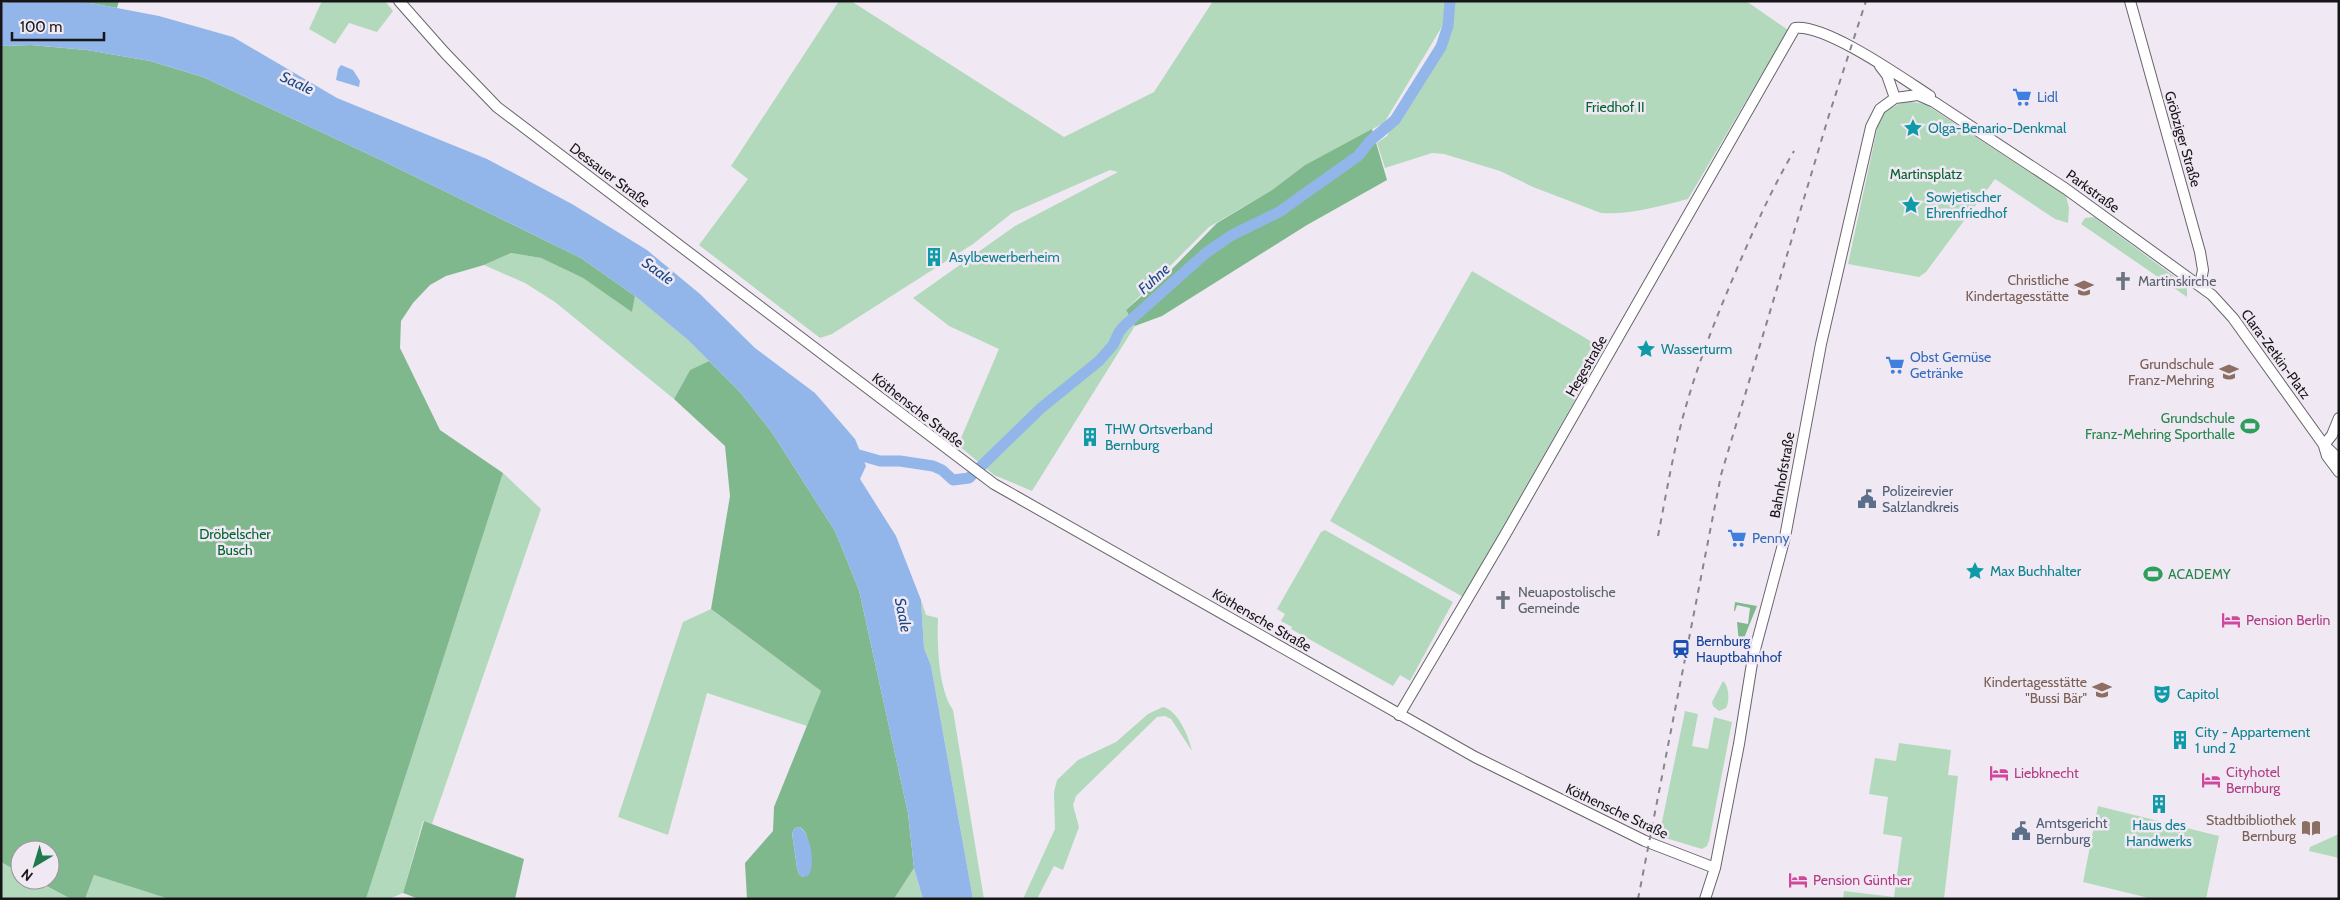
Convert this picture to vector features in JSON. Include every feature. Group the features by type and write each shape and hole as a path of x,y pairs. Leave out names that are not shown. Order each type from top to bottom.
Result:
{"main road":[{"name":"Dessauer Straße","path":"399,1 451,60 497,107 820,352"},
{"name":"Gröbziger Straße","path":"2130,1 2200,252 2203,270 2200,285"},
{"name":"Parkstraße","path":"1795,28 1822,32 1967,120 1967,124"},
{"name":"Hegestraße","path":"1399,716 1795,28"},
{"name":"Parkstraße","path":"1877,64 1887,75 1895,98 1908,95 1925,97 2062,186 2200,285"},
{"name":"Bahnhofstraße","path":"1705,899 1715,868 1753,657 1783,544 1820,344 1859,176 1873,120 1884,105 1895,98"},
{"name":"Clara-Zetkin-Platz","path":"2200,285 2212,294 2233,318 2324,445"},
{"name":"Köthensche Straße","path":"820,352 986,478 1290,651 1399,716 1480,760 1646,841 1715,868"},
{"path":"2324,445 2332,435 2339,418"},
{"path":"2324,445 2339,459"},
{"path":"2324,445 2327,456 2339,472"}],"green space":[{"path":"1,1 119,1 117,8 91,3"},
{"path":"322,1 385,1 393,11 377,32 349,23 335,44 309,29"},
{"path":"839,1 851,1 1064,137 1154,92 1213,1 1449,1 1446,20 1384,123 1305,165 1272,190 1209,227 1126,310 1135,326 1032,491 994,475 958,445 999,349 949,326 913,298 1015,226 1118,172 1110,170 1012,213 973,244 832,334 820,338 699,245 748,179 731,166"},
{"name":"Friedhof II","path":"1450,1 1746,1 1788,30 1688,199 1634,211 1601,213 1533,187 1500,171 1444,154 1432,153 1385,168 1377,143 1387,136 1448,22"},
{"name":"Dröbelscher Busch","path":"31,45 87,50 150,61 203,77 381,160 581,258 635,296 632,312 583,278 541,258 511,253 484,265 446,276 430,285 413,303 401,321 400,348 440,430 503,473 366,899 169,899 94,875 85,899 71,899 54,890 60,890 60,840 10,840 10,867 1,862 1,46"},
{"name":"Martinsplatz","path":"1904,101 1925,104 2066,196 2069,208 2068,223 2055,219 1995,179 1926,272 1919,277 1848,264 1878,125 1884,112"},
{"path":"1372,129 1387,180 1307,225 1162,316 1135,326 1126,310 1172,269 1217,223 1272,190 1305,165"},
{"path":"2094,217 2183,283 2187,288 2187,297 2081,224 2085,218"},
{"path":"511,253 541,258 583,278 632,311 635,296 688,340 709,361 690,370 674,399 555,302 525,283 484,265"},
{"path":"1472,271 1604,349 1463,597 1330,521"},
{"path":"709,361 740,392 771,431 835,531 859,590 908,813 914,868 894,899 747,899 745,863 773,831 774,807 821,691 711,609 730,496 725,446 674,399 690,370","holes":["800,827 805,832 808,850 803,877 799,874 797,868 792,833 795,828"]},
{"path":"503,473 541,509 432,824 423,821 403,893 389,899 366,899"},
{"path":"1325,530 1453,602 1410,681 1400,675 1393,686 1291,629 1292,627 1281,621 1285,614 1277,609 1321,532"},
{"path":"921,600 926,615 938,618 939,666 944,690 953,710 984,899 973,899 931,666 924,648"},
{"path":"1735,602 1757,606 1742,643 1739,643 1737,622 1748,624 1750,608 1737,605 1734,611"},
{"path":"711,609 821,691 807,726 707,693 668,835 618,817 683,622"},
{"path":"1723,681 1728,690 1728,702 1726,708 1719,711 1713,706 1712,702"},
{"path":"1163,707 1173,713 1178,719 1192,751 1171,719 1165,716 1157,717 1076,796 1073,805 1079,827 1063,870 1054,866 1037,899 1023,899 1055,829 1054,792 1057,780 1078,760 1116,742 1148,714"},
{"path":"1685,711 1698,714 1692,746 1708,749 1714,717 1732,722 1709,841 1707,846 1702,849 1659,836"},
{"path":"1899,743 1951,750 1948,775 1958,776 1944,899 1843,899 1844,891 1894,897 1902,837 1883,834 1888,797 1869,794 1875,758 1896,761"},
{"path":"2098,806 2219,836 2206,899 2153,899 2083,882"},
{"path":"424,821 524,859 515,899 419,899 403,893"},
{"path":"2339,834 2339,858 2309,851 2310,847"},
{"path":"1,862 10,867 10,890 53,890 71,899 1,899"},
{"path":"914,868 923,899 894,899"},
{"path":"94,875 169,899 85,899"}],"water":[{"name":"Saale","path":"20,1 91,3 159,16 233,37 337,98 487,159 572,204 647,250 700,294 755,348 815,393 855,439 866,466 860,479 896,536 921,600 924,648 931,666 973,899 923,899 914,868 908,813 859,590 835,531 771,431 740,392 688,340 635,296 581,258 381,160 203,77 150,61 87,50 31,45 1,46 1,3"},
{"path":"341,65 353,70 360,81 359,87 336,80 338,69"},
{"path":"800,827 807,837 812,858 812,865 808,876 803,877 799,874 797,868 792,833 795,828"}],"waterway":[{"name":"Fuhne","path":"848,459 859,455 880,461 900,461 933,466 942,470 953,480 969,478 1041,408 1099,361 1113,345 1124,326 1207,252 1232,235 1279,212 1358,156 1370,141 1395,120 1441,47 1448,26 1450,1"}],"railway":[{"path":"1638,899 1721,475 1829,115 1866,1"},
{"path":"1658,536 1680,428 1703,353 1754,230 1794,151"}],"place":[{"name":"Lidl","path":"2022,97"},
{"name":"Olga-Benario-Denkmal","path":"1913,128"},
{"name":"Sowjetischer Ehrenfriedhof","path":"1911,205"},
{"name":"Asylbewerberheim","path":"934,257"},
{"name":"Martinskirche","path":"2123,281"},
{"name":"Christliche Kindertagesstätte","path":"2084,288"},
{"name":"Wasserturm","path":"1646,349"},
{"name":"Obst Gemüse Getränke","path":"1895,365"},
{"name":"Grundschule Franz-Mehring","path":"2229,372"},
{"name":"Grundschule Franz-Mehring Sporthalle","path":"2250,426"},
{"name":"THW Ortsverband Bernburg","path":"1090,437"},
{"name":"Polizeirevier Salzlandkreis","path":"1867,499"},
{"name":"Penny","path":"1737,538"},
{"name":"Max Buchhalter","path":"1975,571"},
{"name":"ACADEMY","path":"2153,574"},
{"name":"Neuapostolische Gemeinde","path":"1503,600"},
{"name":"Pension Berlin","path":"2231,620"},
{"name":"Bernburg Hauptbahnhof","path":"1681,649"},
{"name":"Kindertagesstätte \"Bussi Bär\"","path":"2102,690"},
{"name":"Capitol","path":"2162,694"},
{"name":"City - Appartement 1 und 2","path":"2180,740"},
{"name":"Liebknecht","path":"1999,773"},
{"name":"Cityhotel Bernburg","path":"2211,780"},
{"name":"Haus des Handwerks","path":"2159,804"},
{"name":"Stadtbibliothek Bernburg","path":"2311,828"},
{"name":"Amtsgericht Bernburg","path":"2021,831"},
{"name":"Pension Günther","path":"1798,880"}]}
